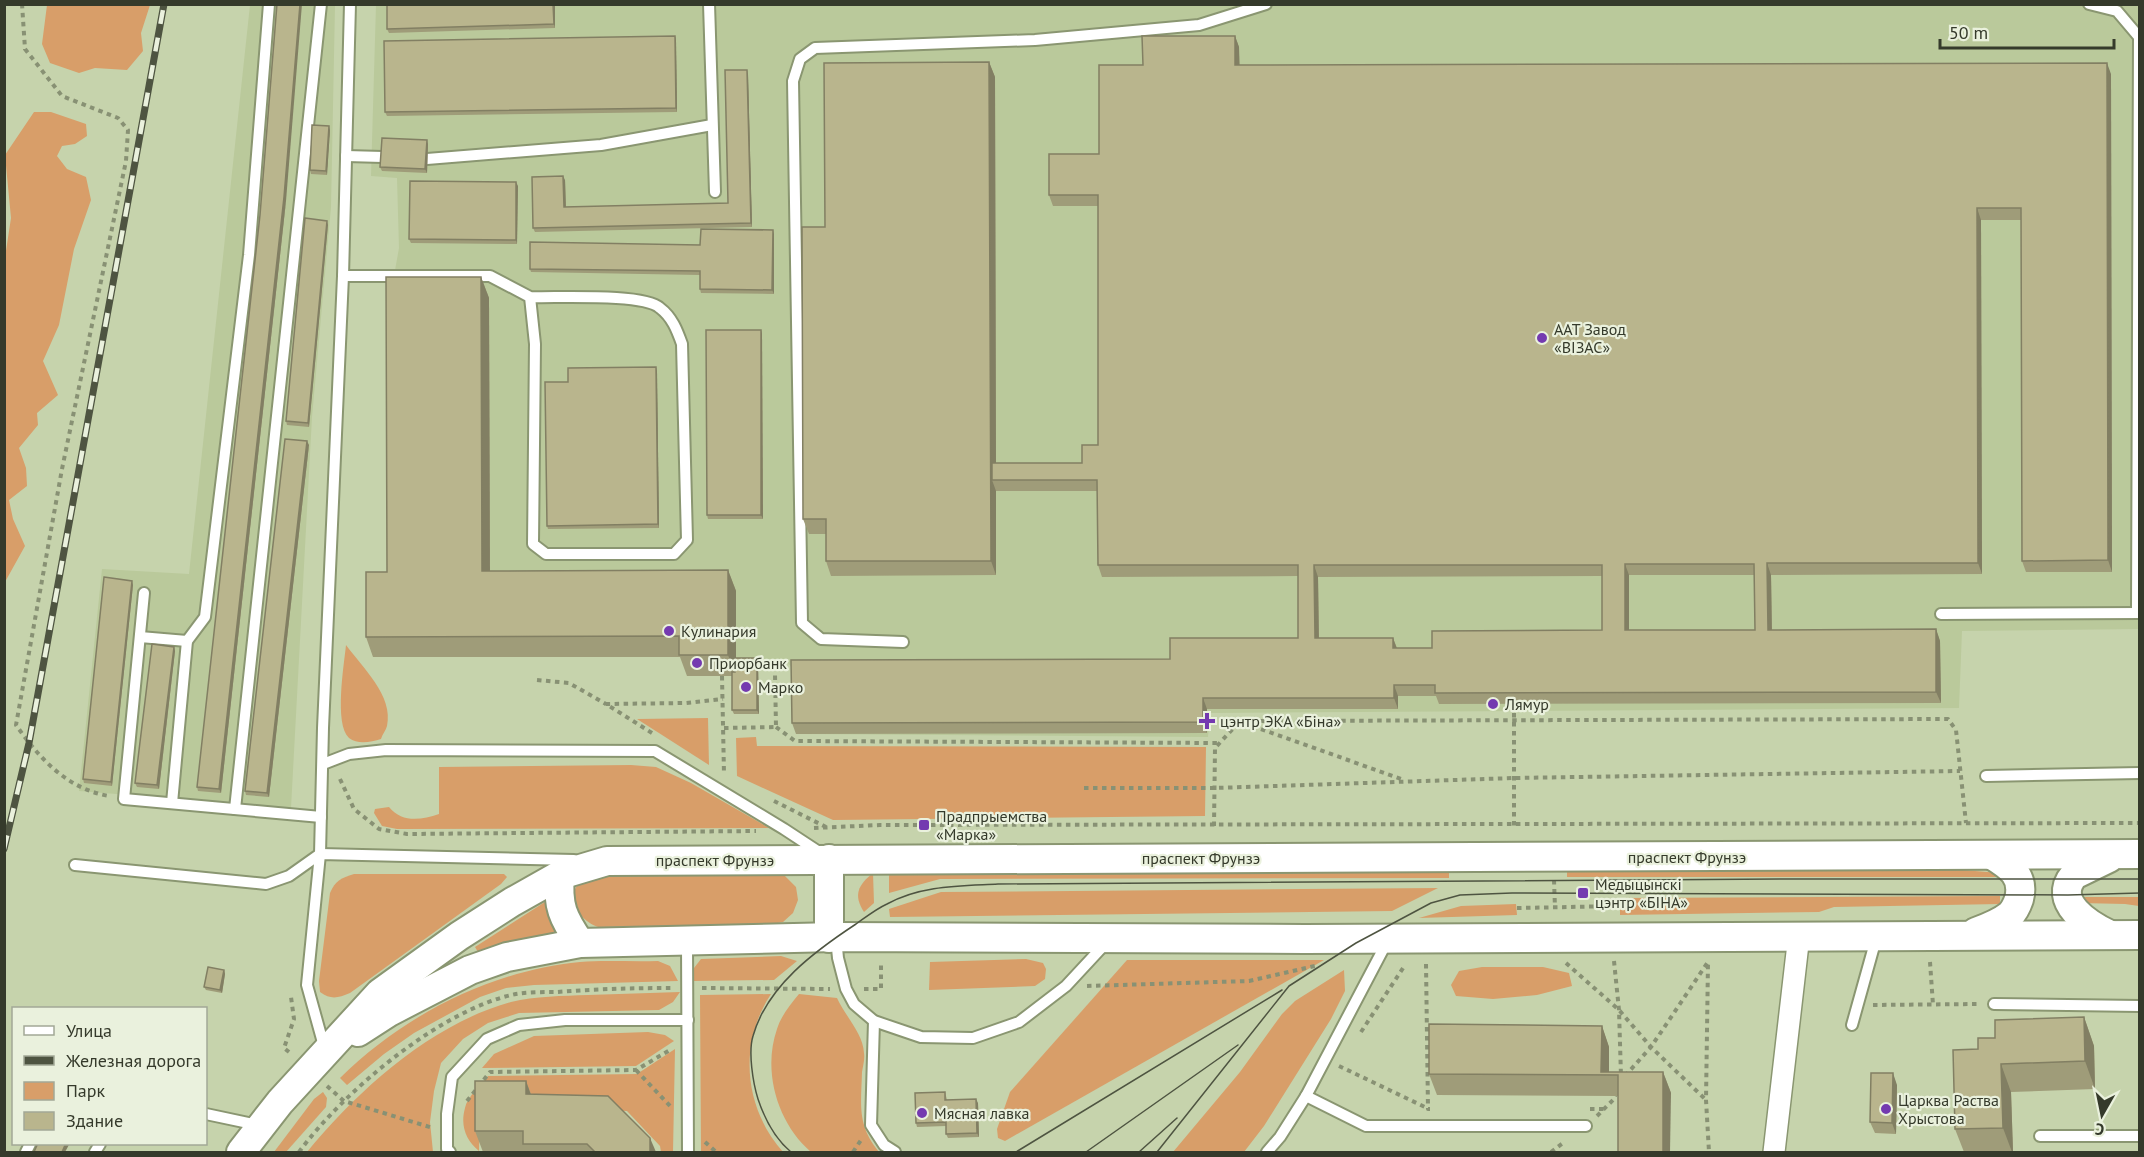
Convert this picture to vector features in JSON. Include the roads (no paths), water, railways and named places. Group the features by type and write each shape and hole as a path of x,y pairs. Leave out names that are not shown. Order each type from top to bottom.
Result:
{"main road":[{"name":"праспект Фрунзэ","path":"241,1152 280,1102 380,993 459,936 512,902 560,875 607,861 2128,854"},
{"path":"2111,935 2080,918 2070,902 2068,887 2074,875 2128,854"},
{"path":"1968,935 2001,921 2011,914 2020,895 2019,879 2015,871 1992,855"},
{"path":"829,859 833,938"},
{"path":"560,875 558,897 564,921 580,944"},
{"name":"праспект Фрунзэ","path":"326,1053 389,1012 470,970 507,957 580,944 833,938 2139,935"}],"street":[{"path":"1774,1152 1799,935"}],"lane":[{"path":"172,803 187,641 205,617 249,255 269,4"},
{"path":"235,809 321,4"},
{"path":"326,1053 307,985 320,854 343,276 350,4"},
{"path":"709,4 715,192"},
{"path":"903,642 821,639 801,622 793,81 800,59 815,48 1035,40 1199,25 1266,4"},
{"path":"1941,614 2138,613 2139,37 2117,11 2089,4"},
{"path":"427,159 601,145 712,125"},
{"path":"346,156 382,157"},
{"path":"343,276 490,276 530,297 636,299 659,306 674,324 682,344 687,540 674,554 546,554 533,544 535,344 530,297"},
{"path":"144,592 124,799 321,818"},
{"path":"140,637 187,641"},
{"path":"323,764 349,754 386,750 655,751 829,859"},
{"path":"1986,776 2139,773"},
{"path":"75,865 266,884 289,876 320,854 607,861"},
{"path":"1852,1025 1877,935"},
{"path":"833,938 846,989 854,1004 874,1022 921,1037 973,1038 1019,1022 1065,986 1111,937"},
{"path":"1267,1152 1280,1137 1306,1096 1389,938"},
{"path":"687,940 688,1152"},
{"path":"1994,1004 2139,1006"},
{"path":"450,1152 447,1149 447,1114 452,1077 487,1038 519,1025 565,1020 688,1020"},
{"path":"874,1022 871,1125 884,1145 895,1152"},
{"path":"1306,1096 1366,1126 1586,1126"},
{"path":"207,1114 262,1126"},
{"path":"2040,1136 2139,1136"}],"tram line":[{"path":"791,1152 771,1128 756,1092 751,1050 753,1036 760,1018 769,1001 781,986 809,958 883,906 913,893 927,890 998,884 2140,879"},
{"path":"1157,1152 1289,986 1356,943 1431,903 1460,895 1512,893 2068,895 2140,893"},
{"path":"1016,1152 1282,990"},
{"path":"1086,1152 1238,1045"},
{"path":"1139,1152 1177,1118"}],"railway":[{"path":"4,849 29,743 164,4"}],"place":[{"name":"ААТ Завод «ВІЗАС»","path":"1542,338"},
{"name":"Кулинария","path":"669,631"},
{"name":"Приорбанк","path":"697,663"},
{"name":"Марко","path":"746,687"},
{"name":"Лямур","path":"1493,704"},
{"name":"цэнтр ЭКА «Біна»","path":"1207,721"},
{"name":"Прадпрыемства «Марка»","path":"924,825"},
{"name":"Медыцынскі цэнтр «БІНА»","path":"1583,893"},
{"name":"Царква Раства Хрыстова","path":"1886,1109"},
{"name":"Мясная лавка","path":"922,1113"}]}
